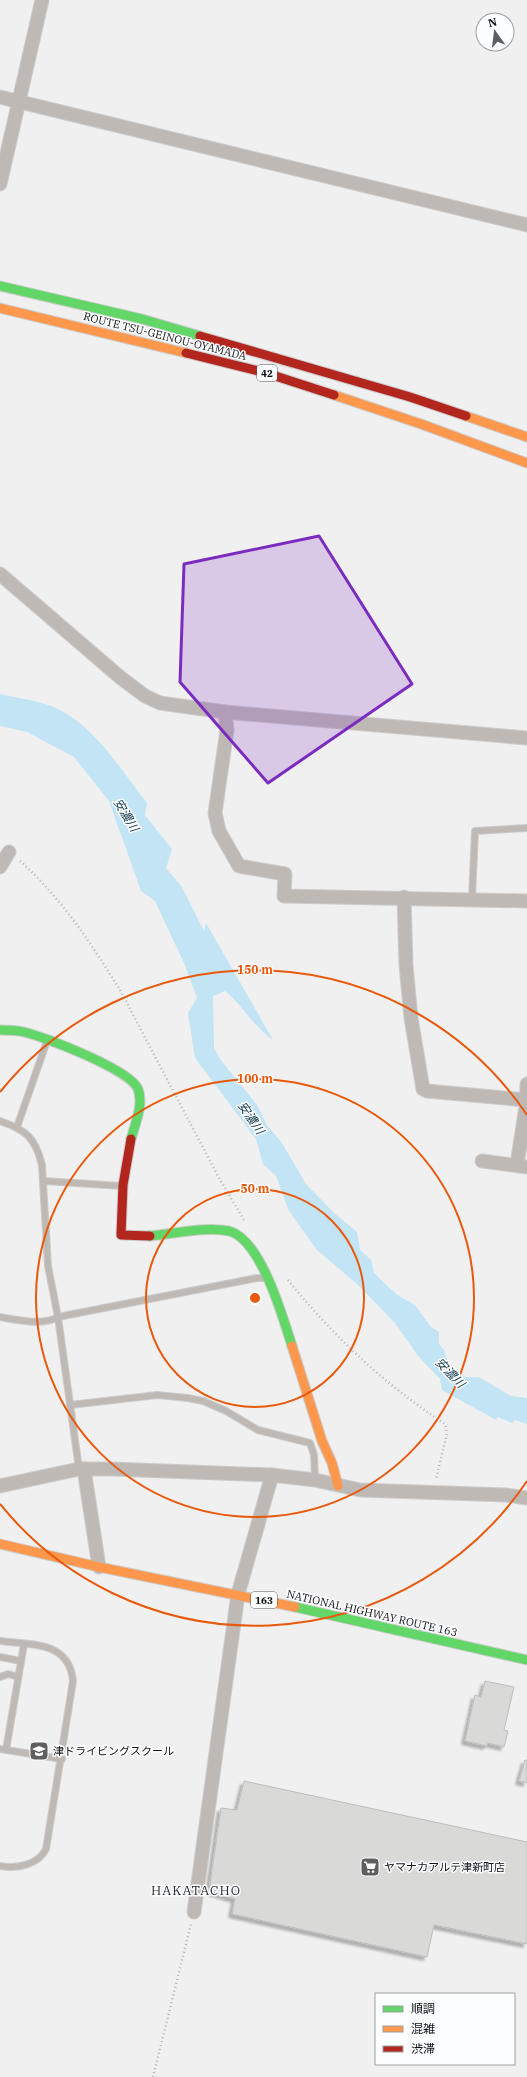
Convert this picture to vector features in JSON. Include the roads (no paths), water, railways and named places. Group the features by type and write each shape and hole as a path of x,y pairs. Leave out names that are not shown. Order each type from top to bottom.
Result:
{"main road":[{"name":"ROUTE TSU-GEINOU-OYAMADA","path":"0,286 150,321 410,398 527,437"},
{"name":"ROUTE TSU-GEINOU-OYAMADA","path":"0,308 263,372 421,424 527,464"},
{"path":"0,1030 24,1032 47,1039 121,1073 136,1086 140,1103 124,1186 120,1217 121,1235 137,1237 229,1231 239,1235 248,1245 269,1279 322,1441 332,1463 338,1486"},
{"name":"NATIONAL HIGHWAY ROUTE 163","path":"0,1544 238,1594 527,1660"}],"street":[{"path":"0,184 42,0"},
{"path":"0,97 527,225"},
{"path":"0,574 145,696 160,703 225,712 527,738"},
{"path":"225,712 227,730 215,806 215,819 219,831 239,866 285,874 284,896 321,898 472,898 527,901"},
{"path":"0,867 9,852"},
{"path":"404,897 406,965 411,1018 422,1089 434,1093 526,1100"},
{"path":"482,1161 522,1166 527,1084"},
{"path":"0,1486 82,1469 272,1475 315,1480 360,1490 434,1492 527,1498"},
{"path":"82,1469 100,1566"},
{"path":"194,1912 238,1594 272,1475"}],"lane":[{"path":"472,898 476,831 527,828"},
{"path":"17,1127 47,1039"},
{"path":"0,1121 17,1127 29,1136 38,1150 44,1181 43,1209 48,1266 58,1317 70,1405 82,1469"},
{"path":"44,1181 124,1186"},
{"path":"0,1317 27,1321 52,1321 58,1317 257,1278 269,1279"},
{"path":"70,1405 157,1395 203,1402 226,1411 258,1430 310,1443 314,1455 315,1480"},
{"path":"0,1640 45,1646 65,1657 72,1674 73,1693 49,1841 42,1856 31,1862 14,1868 0,1866"},
{"path":"24,1644 3,1750 62,1759"},
{"path":"0,1657 21,1660"},
{"path":"0,1677 8,1674 18,1677"}],"water":[{"name":"安濃川","path":"0,694 51,706 66,713 80,723 105,748 147,803 145,815 172,849 166,868 182,887 204,931 206,923 273,1040 260,1029 225,991 213,996 214,1047 220,1059 257,1105 267,1125 282,1143 306,1184 334,1213 357,1232 360,1250 371,1260 374,1273 396,1294 415,1305 431,1327 439,1332 439,1344 444,1350 450,1369 466,1377 479,1377 511,1396 527,1398 527,1424 515,1420 512,1423 498,1417 496,1420 442,1390 440,1379 418,1356 395,1323 356,1283 317,1250 289,1211 276,1176 263,1164 256,1139 195,1058 188,1013 197,998 184,963 155,901 141,891 109,801 74,757 27,732 0,726"}],"place":[{"name":"津ドライビングスクール","path":"39,1751"},
{"name":"ヤマナカアルテ津新町店","path":"370,1867"}],"district":[{"name":"HAKATACHO","path":"196,1890"}]}
